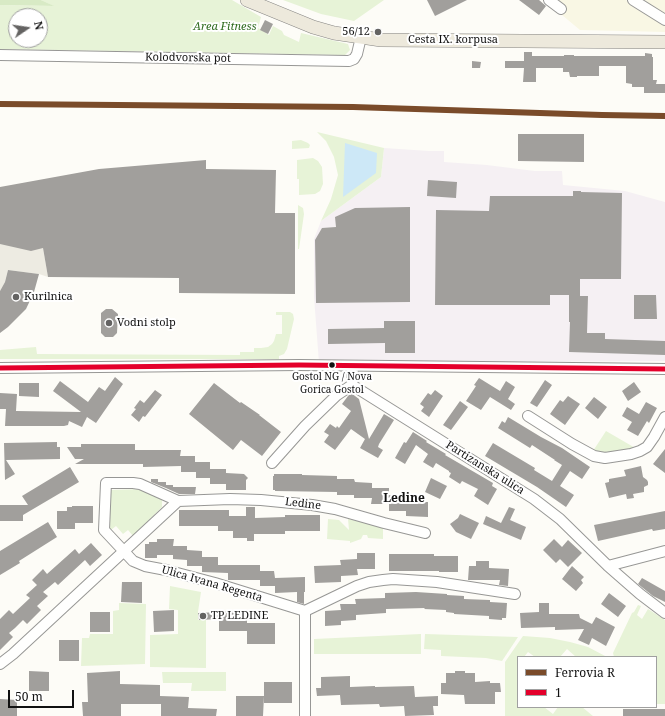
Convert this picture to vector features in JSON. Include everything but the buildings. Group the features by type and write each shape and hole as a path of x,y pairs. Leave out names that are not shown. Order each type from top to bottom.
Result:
{"main road":[{"name":"Cesta IX. korpusa","path":"248,0 313,27 381,40 665,42"}],"street":[{"path":"549,0 561,9"},
{"path":"633,0 665,20"},
{"name":"Kolodvorska pot","path":"0,55 348,61 354,59 357,54 361,37"},
{"path":"0,368 299,365 665,369"},
{"path":"272,462 304,426 337,395 352,385 353,366"},
{"name":"Partizanska ulica","path":"352,385 534,499 560,519 608,566 640,594 665,613"},
{"path":"528,416 577,447 594,456 605,458 631,454 647,447 665,417"},
{"name":"Ledine","path":"124,552 104,530 106,483 140,484 178,501 230,499 261,500 312,505 335,509 425,533"},
{"path":"0,664 13,654 178,501"},
{"path":"608,566 665,551"},
{"name":"Ulica Ivana Regenta","path":"124,552 133,561 145,566 215,583 305,611"},
{"path":"305,716 305,611 357,586 376,580 393,579 437,582 515,594"}],"shaded area":[{"path":"556,0 626,0 665,25 665,32 580,30 562,15 565,8"},
{"path":"633,0 665,0 665,20"},
{"path":"384,148 444,151 444,162 487,165 535,171 562,171 563,185 625,191 665,202 665,361 319,363 314,297 314,239 321,221 381,177"},
{"path":"0,233 43,248 48,277 39,274 8,270 5,282 0,291"}],"green space":[{"path":"0,0 41,0 54,6 0,5"},
{"name":"Area Fitness","path":"41,0 232,0 261,17 258,28 269,35 273,26 282,31 284,35 299,42 301,33 348,44 350,50 345,55 0,49 0,5 53,6"},
{"path":"283,0 384,0 354,21 321,14"},
{"path":"317,132 384,148 381,177 321,221 331,199 338,175 334,157 326,141"},
{"path":"301,140 310,145 309,148 292,149 292,141"},
{"path":"313,158 318,161 322,167 323,184 320,191 315,194 299,195 297,160"},
{"path":"298,205 303,208 304,214 299,249 298,249"},
{"path":"276,312 290,312 293,314 294,319 287,349 284,354 279,356 279,359 0,359 0,350 36,347 37,354 240,355 240,352 254,352 254,348 268,347 274,341 276,334 282,334 282,315 276,315"},
{"path":"606,431 637,449 610,455 593,451"},
{"path":"144,489 162,496 162,507 133,536 128,530 123,534 116,526 111,530 107,524 110,490"},
{"path":"328,519 339,520 349,530 348,519 383,527 383,539 368,538 367,535 363,535 361,539 350,543 350,541 327,539"},
{"path":"170,586 201,592 198,620 206,620 206,668 150,667 150,635 178,634 178,610 169,609"},
{"path":"119,603 146,604 145,664 81,666 82,638 89,638 90,634 113,634 113,611 119,610"},
{"path":"638,605 641,606 637,615 642,619 648,609 665,620 665,704 657,704 657,656 614,656 613,653 632,613"},
{"path":"421,634 421,654 314,654 314,639"},
{"path":"425,634 518,637 502,661 486,658 441,656 441,650 424,649"},
{"path":"523,636 550,638 570,642 588,647 605,656 575,656 567,649 561,656 534,656 528,652 525,656 517,656 517,708 545,708 553,714 557,708 583,708 593,716 505,716 505,662"},
{"path":"162,672 226,672 226,691 191,691 192,683 163,683"}],"water":[{"path":"345,143 377,153 376,173 343,197"}],"rail line":[{"name":"R","path":"0,104 353,107 665,116"}],"transit line":[{"name":"1","path":"0,368 299,365 665,369"}],"place":[{"name":"56/12","path":"378,32"},
{"name":"Kurilnica","path":"16,297"},
{"name":"Vodni stolp","path":"109,323"},
{"name":"Gostol NG / Nova Gorica Gostol","path":"332,365"},
{"name":"TP LEDINE","path":"203,616"}],"district":[{"name":"Ledine","path":"404,499"}]}
